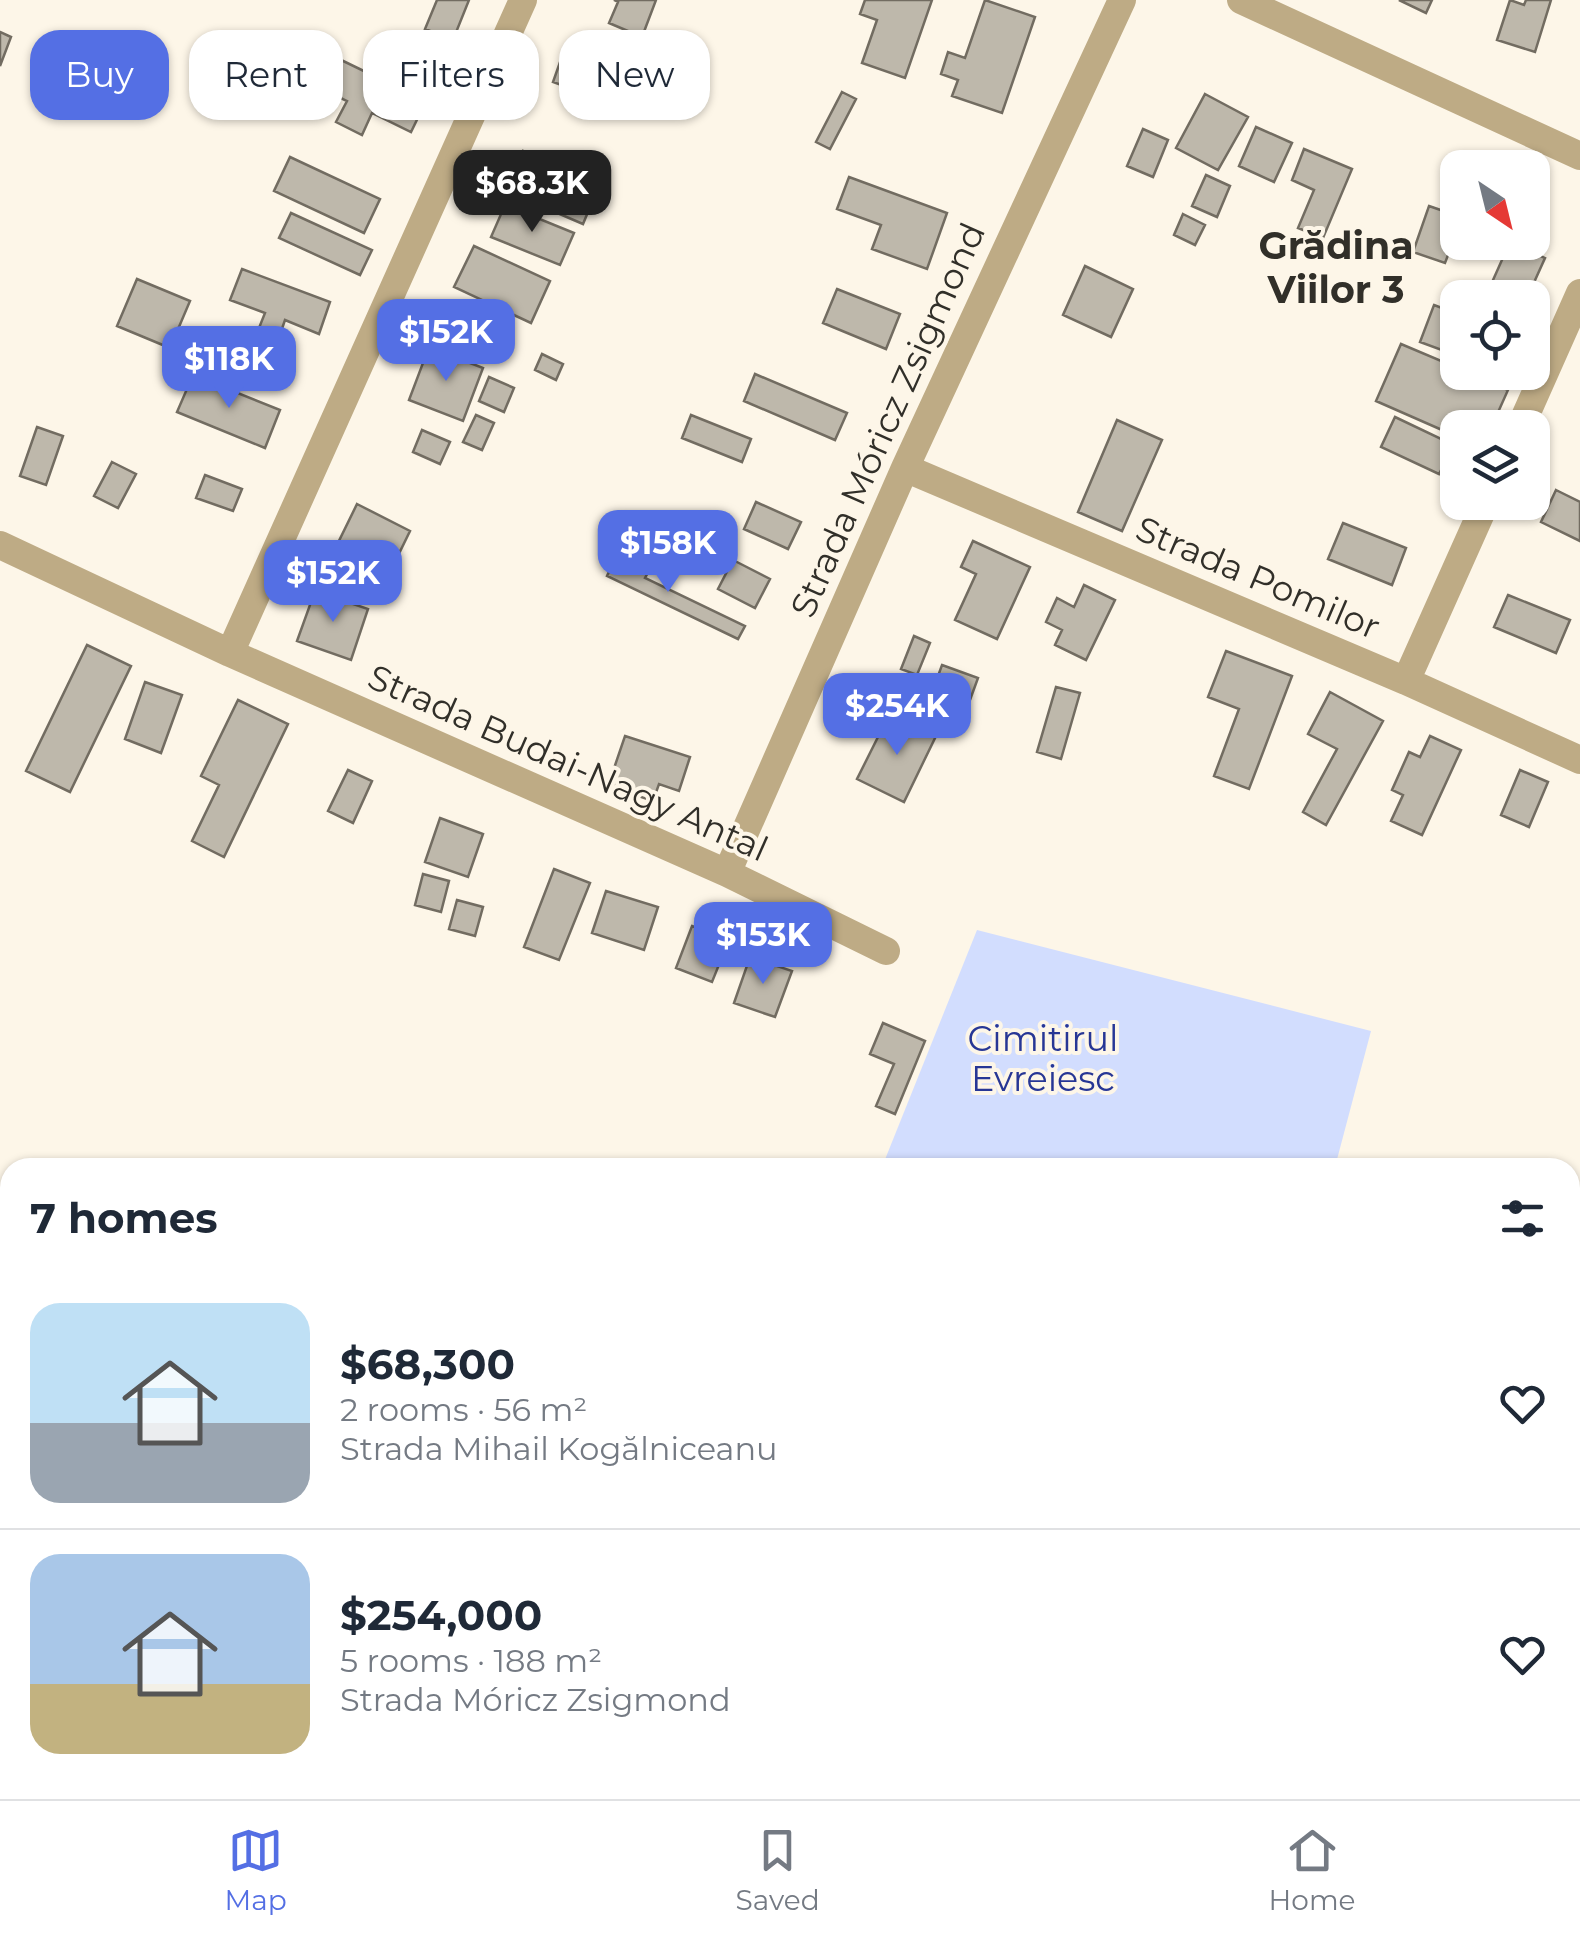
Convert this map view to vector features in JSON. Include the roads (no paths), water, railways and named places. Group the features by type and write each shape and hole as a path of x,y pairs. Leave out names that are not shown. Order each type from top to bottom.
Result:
{"street":[{"path":"230,653 523,0"},
{"name":"Strada Móricz Zsigmond","path":"727,873 905,468 1122,0"},
{"path":"1241,0 1580,156"},
{"path":"1528,410 1580,293"},
{"name":"Strada Pomilor","path":"905,468 1406,681 1580,760"},
{"path":"1406,681 1478,520"},
{"name":"Strada Budai-Nagy Antal","path":"0,545 230,653 727,873 886,951"}],"district":[{"name":"Grădina Viilor 3","path":"1336,268"}],"park label":[{"name":"Cimitirul Evreiesc","path":"1043,1059"}]}
